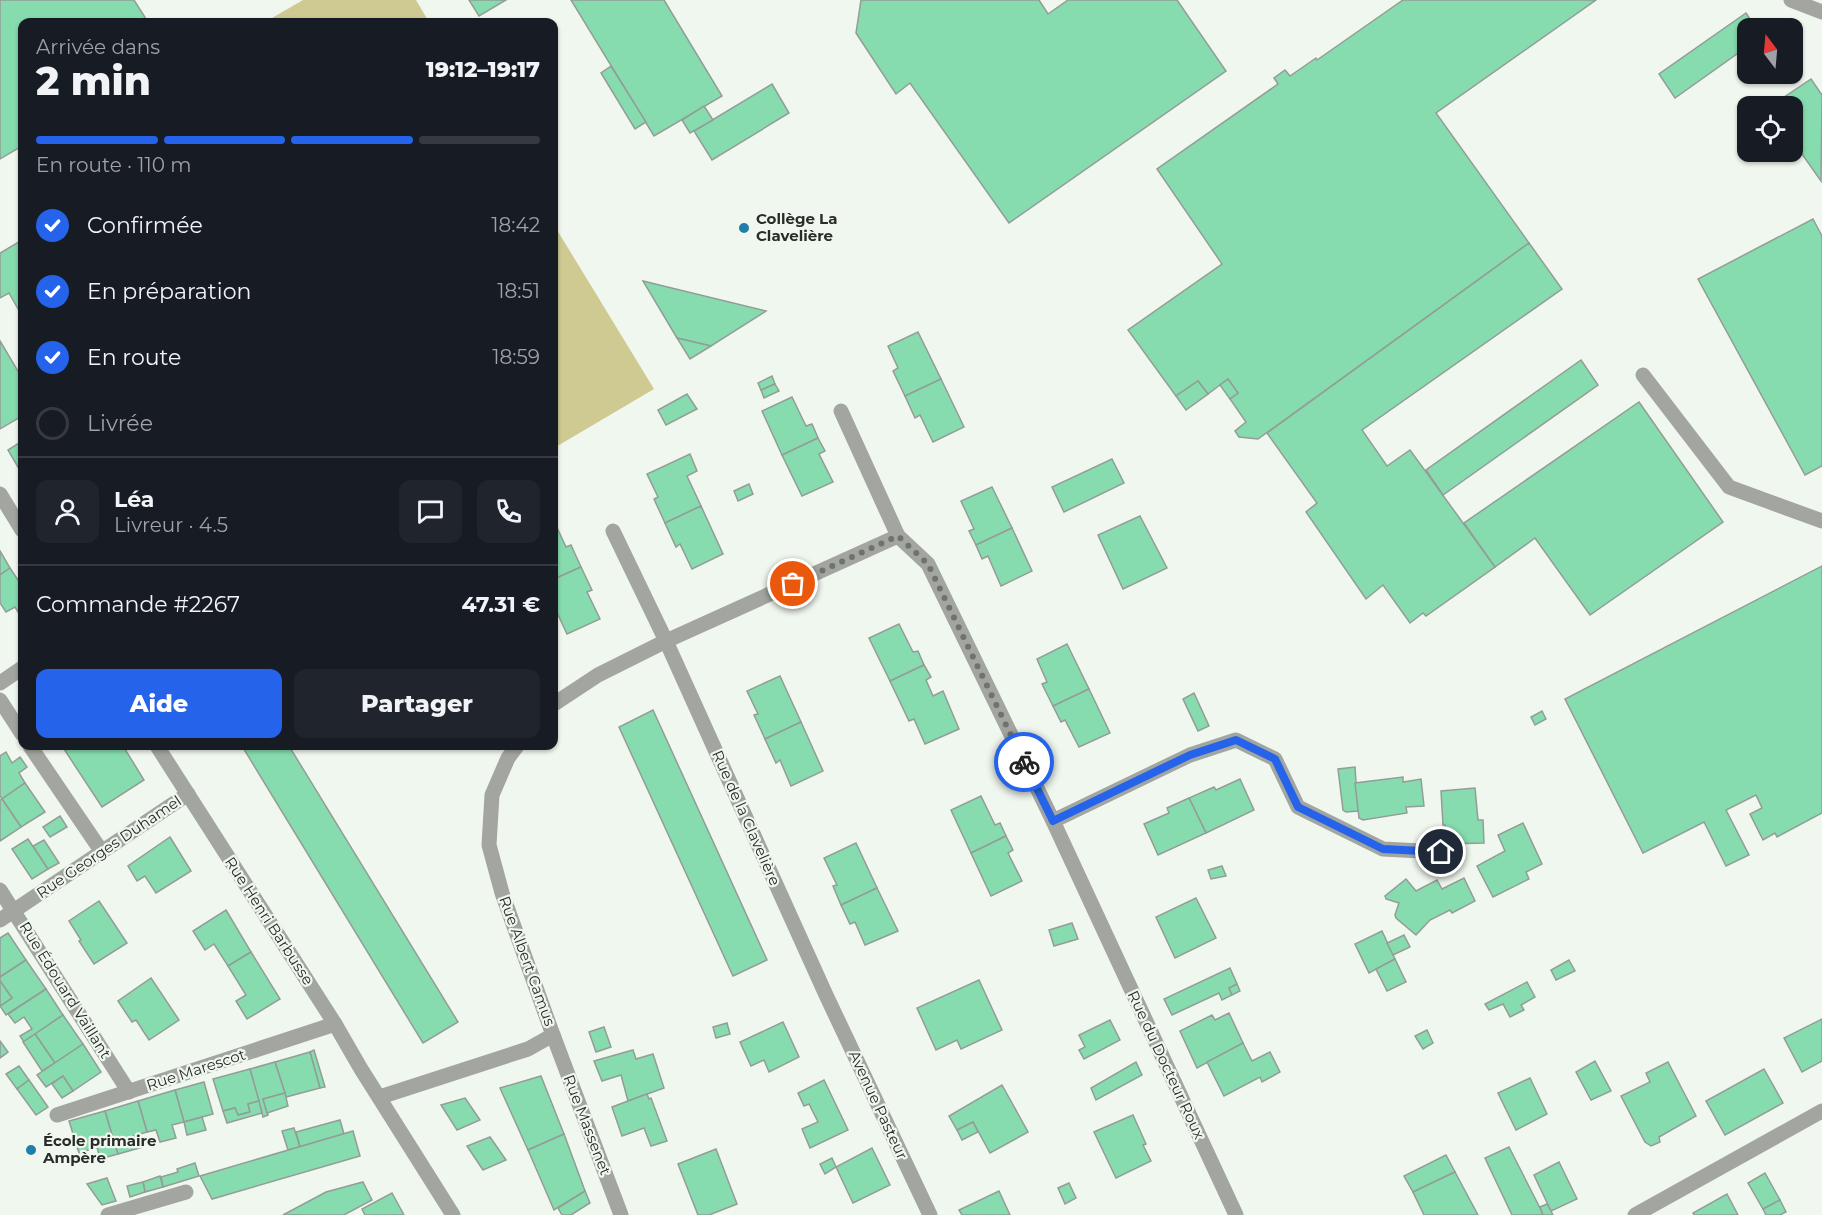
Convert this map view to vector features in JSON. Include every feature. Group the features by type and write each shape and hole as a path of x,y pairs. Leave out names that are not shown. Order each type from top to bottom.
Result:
{"street":[{"path":"1791,0 1822,12"},
{"path":"1643,375 1729,487 1822,521"},
{"path":"841,411 898,536 928,564 1053,821 1190,755 1236,740 1275,759 1298,807 1383,849 1441,852"},
{"path":"0,494 18,523"},
{"path":"613,531 666,641"},
{"path":"558,701 598,675 666,641 898,536"},
{"name":"Rue de la Clavelière","path":"666,641 826,995"},
{"path":"0,683 18,671"},
{"path":"0,700 18,728"},
{"path":"33,750 102,852"},
{"name":"Rue Henri Barbusse","path":"160,750 335,1024 453,1215"},
{"name":"Rue Albert Camus","path":"380,1097 528,1049 553,1035 502,893 489,845 492,795 508,758 514,750"},
{"name":"Rue Georges Duhamel","path":"0,920 188,794"},
{"name":"Rue du Docteur Roux","path":"1053,821 1236,1215"},
{"name":"Rue Édouard Vaillant","path":"0,890 129,1092"},
{"name":"Avenue Pasteur","path":"826,995 930,1215"},
{"name":"Rue Marescot","path":"57,1115 335,1024"},
{"name":"Rue Massenet","path":"553,1035 621,1215"},
{"path":"1635,1215 1822,1111"},
{"path":"108,1215 186,1192"}],"shaded area":[{"path":"303,0 416,0 427,18 272,18"},
{"path":"558,232 654,389 558,446"}],"building":[{"path":"0,0 134,0 145,18 18,18 18,148 0,159"},
{"path":"469,0 506,0 479,16"},
{"path":"571,0 664,0 722,96 654,136"},
{"path":"861,0 1039,0 1048,14 1068,0 1177,0 1226,71 1009,223 910,83 896,94 856,33"},
{"path":"1403,0 1596,0 1436,113 1529,243 1258,439 1239,437 1235,431 1246,422 1230,399 1238,393 1228,379 1208,394 1198,381 1176,396 1128,330 1222,264 1157,169 1278,84 1274,78 1285,70 1290,76 1316,58 1317,60"},
{"path":"1746,13 1749,18 1739,18"},
{"path":"1737,19 1737,54 1675,98 1659,74"},
{"path":"611,66 646,122 635,129 601,73"},
{"path":"1811,79 1822,95 1821,181 1803,156 1803,96 1786,96"},
{"path":"772,84 789,113 712,160 694,131"},
{"path":"704,106 713,120 690,133 682,120"},
{"path":"1813,219 1822,236 1822,466 1805,475 1698,279"},
{"path":"18,242 18,309 9,293 0,298 0,253"},
{"path":"1529,243 1562,289 1362,430 1387,466 1410,450 1495,567 1426,616 1423,613 1410,623 1383,585 1366,599 1306,512 1317,503 1267,433"},
{"path":"643,281 766,311 711,346 677,338"},
{"path":"918,332 941,379 905,396 893,371 898,368 888,346"},
{"path":"677,338 711,346 690,359"},
{"path":"0,341 18,371 18,418 0,429"},
{"path":"1581,360 1598,385 1443,495 1426,470"},
{"path":"772,376 775,384 761,390 758,383"},
{"path":"941,379 964,427 933,442 920,415 915,418 905,396"},
{"path":"1228,379 1238,393 1230,399 1220,385"},
{"path":"1198,381 1208,394 1186,410 1176,396"},
{"path":"775,384 779,391 764,398 761,390"},
{"path":"687,394 697,409 666,425 658,410"},
{"path":"792,397 806,426 812,424 818,438 782,455 762,411"},
{"path":"1639,402 1723,522 1590,615 1535,538 1495,567 1464,523"},
{"path":"818,438 825,451 819,454 833,482 802,496 782,455"},
{"path":"18,444 18,467 8,450"},
{"path":"690,454 697,471 687,476 701,506 665,523 654,499 658,497 647,474"},
{"path":"1112,459 1124,483 1064,512 1052,487"},
{"path":"749,484 753,494 738,501 734,491"},
{"path":"992,487 1012,528 976,545 969,531 974,529 961,501"},
{"path":"701,506 723,554 692,569 680,544 676,547 665,523"},
{"path":"1140,516 1167,568 1123,589 1098,535"},
{"path":"1012,528 1032,571 1001,586 988,556 982,559 976,545"},
{"path":"558,530 566,547 571,545 581,567 558,577"},
{"path":"0,551 10,568 0,575"},
{"path":"1822,566 1822,813 1777,837 1775,833 1763,840 1750,814 1762,808 1756,795 1726,810 1749,855 1726,866 1704,822 1643,853 1565,699"},
{"path":"581,567 592,590 587,592 600,619 567,634 558,615 558,577"},
{"path":"10,568 18,580 18,612 15,607 6,612 0,603 0,575"},
{"path":"899,624 913,652 918,651 924,665 890,681 869,638"},
{"path":"1067,644 1089,689 1053,706 1042,684 1047,682 1037,659"},
{"path":"924,665 931,677 926,680 933,696 943,691 959,729 925,744 914,719 909,721 890,681"},
{"path":"780,676 801,722 765,739 754,715 758,714 747,691"},
{"path":"1089,689 1110,733 1079,747 1065,720 1061,722 1053,706"},
{"path":"1194,693 1209,726 1198,731 1183,699"},
{"path":"653,710 767,960 733,976 619,727"},
{"path":"1542,711 1546,719 1535,725 1531,717"},
{"path":"801,722 823,771 791,786 780,760 776,763 765,739"},
{"path":"65,750 125,750 144,780 102,807"},
{"path":"244,750 291,750 458,1022 423,1043"},
{"path":"6,752 12,763 20,757 27,767 19,773 25,783 2,799 0,796 0,756"},
{"path":"1355,767 1358,811 1346,812 1343,810 1338,769"},
{"path":"1403,777 1403,782 1421,779 1424,806 1406,807 1407,813 1363,820 1359,818 1355,783"},
{"path":"1240,779 1254,810 1206,833 1189,798 1214,787 1216,790"},
{"path":"25,783 45,812 21,827 2,799"},
{"path":"1475,788 1478,820 1483,820 1484,843 1445,844 1441,791"},
{"path":"981,796 995,825 1000,823 1006,836 971,853 951,810"},
{"path":"1189,798 1206,833 1158,855 1144,824 1169,813 1167,808"},
{"path":"2,799 21,827 0,841 0,800"},
{"path":"60,816 67,827 50,837 43,827"},
{"path":"1523,823 1542,864 1526,872 1529,879 1493,897 1477,866 1505,851 1498,835"},
{"path":"1006,836 1013,850 1008,853 1022,881 991,896 971,853"},
{"path":"170,837 191,871 156,893 145,876 137,881 128,866"},
{"path":"28,839 48,869 32,879 12,849"},
{"path":"44,840 59,863 48,869 33,846"},
{"path":"856,843 877,888 841,905 833,886 837,885 824,858"},
{"path":"1222,866 1226,876 1211,879 1208,870"},
{"path":"1464,878 1475,901 1452,913 1450,910 1430,920 1416,935 1396,918 1399,903 1386,899 1385,896 1406,879 1416,891 1437,880 1442,889"},
{"path":"877,888 898,931 865,945 855,922 850,924 841,905"},
{"path":"1196,898 1216,938 1175,958 1156,917"},
{"path":"99,901 127,943 94,964 69,921"},
{"path":"226,910 251,952 228,966 214,944 205,950 193,931"},
{"path":"1072,923 1078,939 1054,946 1049,930"},
{"path":"1382,931 1395,959 1369,973 1355,944"},
{"path":"8,933 26,960 0,977 0,938"},
{"path":"1404,935 1410,947 1393,955 1387,943"},
{"path":"251,952 280,999 247,1019 236,1001 246,995 228,966"},
{"path":"1395,959 1406,982 1387,991 1376,969"},
{"path":"26,960 46,989 6,1015 0,1006 12,998 0,981 0,977"},
{"path":"1569,960 1575,971 1556,980 1551,970"},
{"path":"1230,968 1237,984 1229,988 1232,995 1222,1000 1219,993 1172,1015 1164,999"},
{"path":"151,978 179,1020 149,1040 136,1020 132,1022 118,1001"},
{"path":"979,980 1002,1030 961,1049 957,1040 936,1050 917,1008"},
{"path":"0,981 12,998 0,1006"},
{"path":"1527,982 1535,997 1521,1005 1524,1010 1510,1017 1503,1004 1489,1010 1485,1004"},
{"path":"1237,984 1240,991 1232,995 1229,988"},
{"path":"46,989 63,1015 24,1042 20,1036 32,1029 24,1017 15,1023 8,1014"},
{"path":"1229,1013 1243,1043 1197,1068 1180,1031 1212,1015 1215,1020"},
{"path":"63,1015 83,1044 55,1063 35,1034"},
{"path":"1822,1019 1822,1061 1802,1072 1784,1038"},
{"path":"1110,1020 1120,1040 1084,1059 1079,1050 1085,1047 1079,1035"},
{"path":"783,1022 799,1057 769,1072 764,1060 751,1066 740,1042"},
{"path":"727,1023 730,1034 716,1038 713,1027"},
{"path":"604,1027 611,1047 596,1052 589,1032"},
{"path":"1427,1030 1433,1043 1423,1049 1415,1036"},
{"path":"35,1034 55,1063 42,1071 23,1042"},
{"path":"0,1041 8,1052 0,1058"},
{"path":"1243,1043 1252,1061 1270,1052 1280,1072 1262,1082 1260,1077 1224,1096 1207,1062"},
{"path":"83,1044 101,1072 73,1091 63,1076 46,1087 37,1075"},
{"path":"314,1050 325,1087 320,1088 310,1052"},
{"path":"633,1050 636,1059 653,1054 664,1088 628,1101 621,1075 602,1081 594,1061"},
{"path":"310,1052 320,1088 286,1097 275,1062"},
{"path":"1595,1061 1611,1091 1591,1100 1576,1072"},
{"path":"275,1062 285,1093 263,1099 268,1115 263,1117 250,1069"},
{"path":"1136,1062 1142,1075 1096,1100 1091,1088"},
{"path":"1668,1062 1696,1116 1659,1137 1660,1142 1651,1146 1645,1142 1621,1096 1650,1082 1646,1073"},
{"path":"19,1066 29,1080 17,1089 6,1074"},
{"path":"250,1069 259,1101 248,1104 250,1112 238,1115 235,1108 223,1111 213,1079"},
{"path":"1764,1069 1783,1103 1725,1135 1706,1101"},
{"path":"63,1076 73,1091 62,1098 52,1084"},
{"path":"541,1076 564,1134 528,1150 500,1088"},
{"path":"1530,1078 1547,1114 1516,1130 1498,1093"},
{"path":"29,1080 48,1107 36,1115 17,1089"},
{"path":"824,1080 848,1130 810,1148 802,1129 818,1122 809,1104 804,1106 798,1093"},
{"path":"204,1082 213,1114 184,1122 175,1090"},
{"path":"1002,1085 1028,1132 990,1153 973,1122 957,1130 949,1116"},
{"path":"175,1090 184,1122 172,1125 176,1138 160,1142 156,1130 147,1132 138,1101"},
{"path":"285,1093 288,1106 267,1113 263,1099"},
{"path":"647,1094 649,1099 651,1098 667,1141 651,1146 644,1128 622,1136 612,1107"},
{"path":"465,1098 480,1120 457,1130 441,1105"},
{"path":"138,1101 147,1132 114,1142 105,1111"},
{"path":"259,1101 262,1113 227,1123 223,1111 235,1108 238,1115 250,1112 248,1104"},
{"path":"105,1111 114,1142 79,1153 69,1121"},
{"path":"1133,1115 1151,1161 1116,1178 1094,1132"},
{"path":"202,1117 206,1130 187,1135 184,1122"},
{"path":"340,1120 344,1134 300,1147 296,1132"},
{"path":"973,1122 978,1132 962,1140 957,1130"},
{"path":"294,1128 300,1147 288,1150 282,1131"},
{"path":"353,1131 360,1156 212,1199 200,1176"},
{"path":"564,1134 585,1191 554,1210 528,1150"},
{"path":"139,1135 143,1147 118,1154 114,1142"},
{"path":"490,1137 506,1160 483,1170 467,1146"},
{"path":"114,1142 118,1154 100,1159 97,1147"},
{"path":"1509,1147 1543,1215 1512,1215 1485,1158"},
{"path":"872,1148 890,1185 853,1203 836,1167"},
{"path":"716,1149 737,1204 709,1215 698,1215 678,1164"},
{"path":"1446,1155 1455,1172 1413,1192 1404,1176"},
{"path":"832,1158 836,1167 825,1174 820,1164"},
{"path":"1559,1162 1577,1199 1551,1211 1534,1175"},
{"path":"195,1163 199,1176 163,1187 161,1177 178,1172 177,1169"},
{"path":"1455,1172 1478,1215 1424,1215 1413,1192"},
{"path":"1765,1173 1780,1200 1763,1209 1748,1183"},
{"path":"160,1176 163,1187 145,1192 143,1182"},
{"path":"107,1178 116,1201 102,1205 87,1184"},
{"path":"143,1182 145,1192 130,1197 127,1186"},
{"path":"363,1182 372,1200 344,1215 283,1215 326,1192"},
{"path":"1069,1183 1076,1198 1065,1204 1058,1188"},
{"path":"585,1191 590,1203 571,1215 562,1215 558,1208"},
{"path":"999,1191 1010,1215 962,1215 959,1210"},
{"path":"392,1193 404,1215 365,1215 362,1209"},
{"path":"1727,1194 1738,1215 1694,1215 1693,1213"},
{"path":"1780,1200 1786,1212 1780,1215 1766,1215 1763,1209"},
{"path":"1547,1204 1553,1215 1543,1215 1540,1207"}],"way so far":[{"path":"793,584 898,536 928,564 1024,762"}],"place":[{"name":"Collège La Clavelière","path":"744,228"},
{"name":"École primaire Ampère","path":"31,1150"}],"route":[{"path":"1024,762 1053,821 1190,755 1236,740 1275,759 1298,807 1383,849 1441,852"}]}
